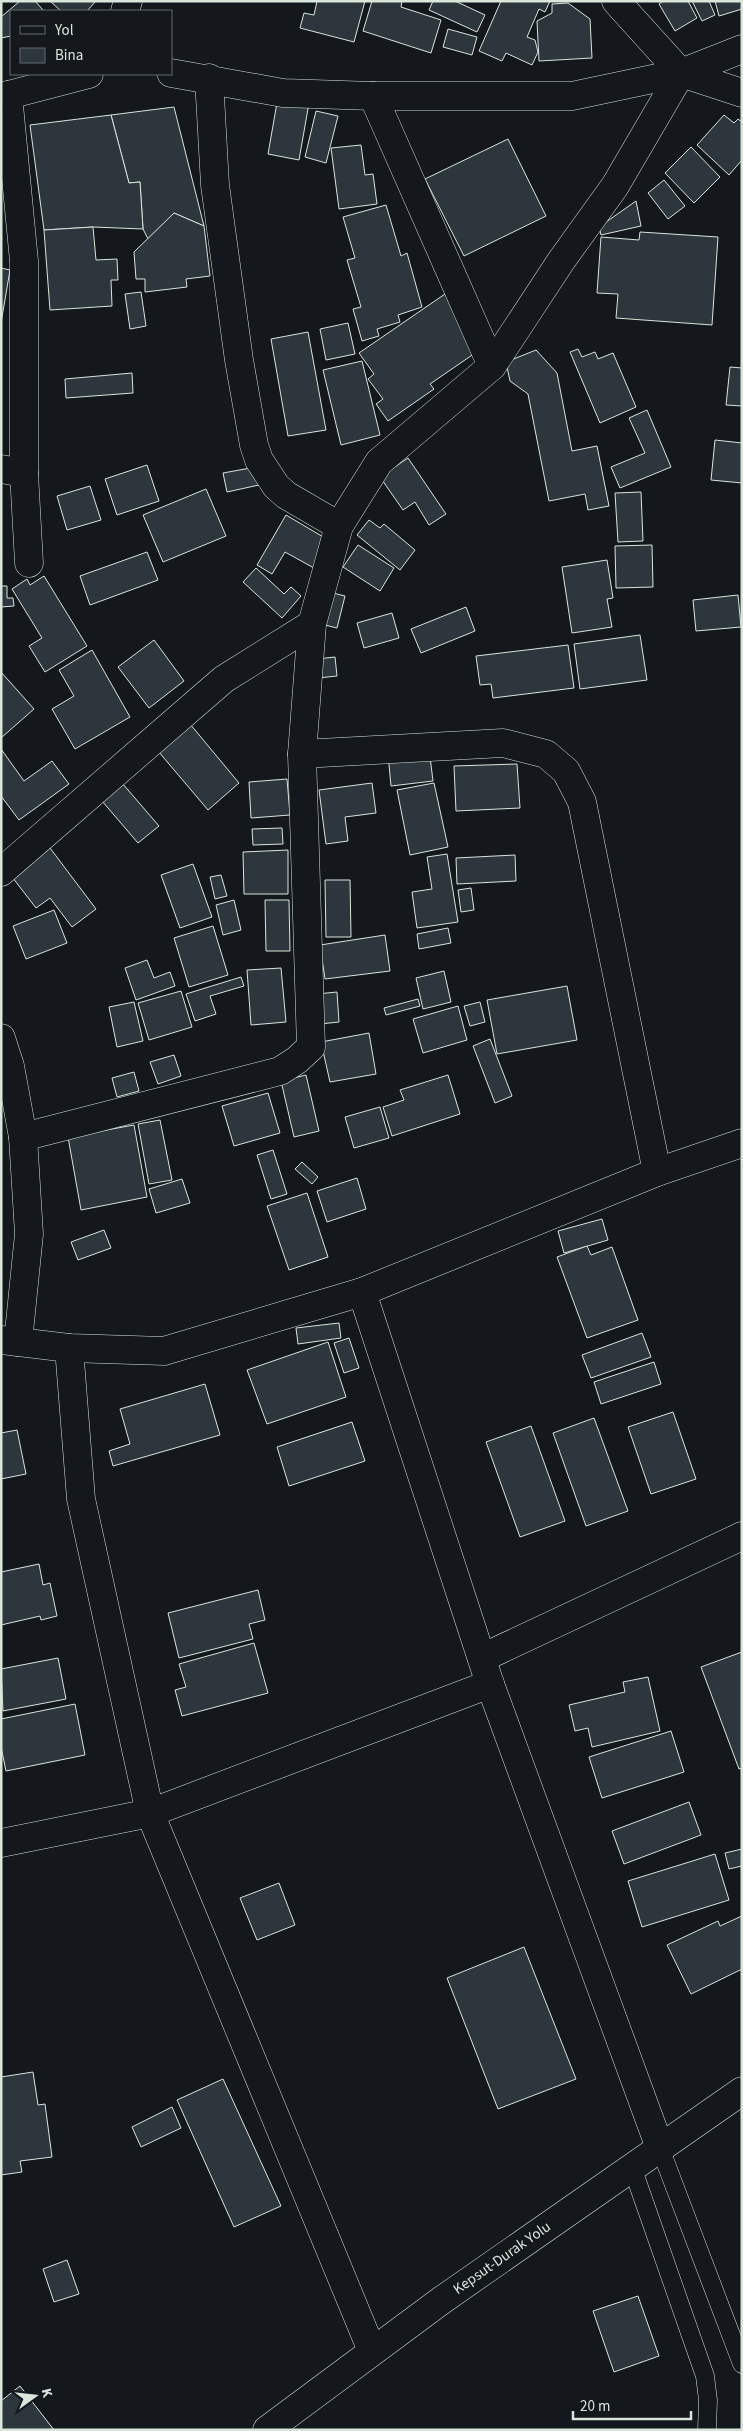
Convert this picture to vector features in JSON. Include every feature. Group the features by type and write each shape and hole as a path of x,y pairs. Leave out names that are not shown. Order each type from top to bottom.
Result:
{"street":[{"path":"616,1 681,73 742,93"},
{"path":"172,73 209,78 283,93 373,96 572,96 681,73 742,50"},
{"path":"23,1137 280,1070 297,1060 311,1047 302,754 312,624 339,526 379,462 492,366 561,261 615,186 681,73"},
{"path":"29,563 12,471 24,262 5,96 85,75"},
{"path":"209,78 216,185 239,360 254,445 259,460 276,486 286,495 339,526"},
{"path":"373,96 492,366"},
{"path":"1,872 224,679 312,624"},
{"path":"302,754 504,743 546,754 566,771 582,802 658,1172"},
{"path":"1,1038 10,1066 23,1137 29,1234 9,1341 69,1348 164,1351 362,1292 658,1172 742,1143"},
{"path":"362,1292 490,1684 660,2148"},
{"path":"69,1348 81,1499 150,1813 372,2351"},
{"path":"482,1658 742,1536"},
{"path":"1,1843 150,1813 490,1684"},
{"name":"Kepsut-Durak Yolu","path":"267,2430 442,2300 742,2091"}],"lane":[{"path":"660,2148 742,2364"},
{"path":"632,2167 705,2376 708,2400 707,2430"}],"building":[{"path":"20,1 35,1 43,10 10,10 10,36 1,38 1,17"},
{"path":"50,1 96,1 88,10 60,10"},
{"path":"317,1 365,1 354,42 300,28 304,13 314,15"},
{"path":"372,1 402,1 401,7 441,20 431,53 363,31"},
{"path":"433,1 455,1 485,15 477,32 429,10"},
{"path":"501,1 550,1 545,12 539,9 527,37 535,40 538,52 532,65 506,53 502,61 479,51"},
{"path":"663,1 688,1 697,18 675,31 659,4"},
{"path":"692,1 709,1 715,15 702,21"},
{"path":"715,1 742,1 742,9 719,16"},
{"path":"568,3 590,19 592,58 539,61 537,21 552,13 552,4"},
{"path":"448,29 477,37 472,55 443,47"},
{"path":"278,97 309,103 299,160 268,154"},
{"path":"174,107 204,226 174,213 148,239 143,229 140,182 129,183 111,115"},
{"path":"316,111 338,116 326,163 305,157"},
{"path":"111,115 129,183 140,182 143,229 93,227 44,230 30,125"},
{"path":"724,115 734,123 738,119 742,122 742,160 729,175 697,145"},
{"path":"508,139 546,216 464,256 425,179"},
{"path":"361,145 365,175 373,174 377,204 339,209 331,148"},
{"path":"691,147 720,177 694,203 665,173"},
{"path":"664,180 685,206 668,219 648,193"},
{"path":"636,201 641,226 601,235 599,227"},
{"path":"386,205 401,256 407,253 422,307 398,315 400,322 377,329 379,336 362,341 353,309 361,307 347,260 355,258 343,217"},
{"path":"174,213 204,226 210,276 186,279 187,287 145,292 145,279 136,279 134,252"},
{"path":"93,227 96,260 117,259 118,280 111,280 112,306 50,310 44,230"},
{"path":"640,232 718,237 712,325 616,318 618,294 597,293 601,237 639,240"},
{"path":"1,268 10,270 1,323"},
{"path":"141,292 146,326 130,329 125,294"},
{"path":"445,294 478,351 430,384 434,389 388,421 376,404 383,399 368,379 374,374 359,353"},
{"path":"348,323 355,354 326,360 320,329"},
{"path":"308,332 326,430 288,436 271,339"},
{"path":"578,349 582,357 595,352 598,359 613,353 636,407 600,423 570,352"},
{"path":"536,350 557,373 572,451 597,446 609,506 588,510 585,494 549,501 528,394 510,381 506,362"},
{"path":"362,361 380,435 341,445 323,370"},
{"path":"730,367 742,368 742,406 726,405"},
{"path":"132,373 133,393 66,398 65,379"},
{"path":"647,410 671,467 620,488 611,467 645,453 629,418"},
{"path":"715,440 742,443 742,483 711,480"},
{"path":"408,458 446,514 429,525 415,502 403,510 380,477"},
{"path":"147,465 159,501 117,515 105,479"},
{"path":"256,467 259,485 227,492 223,473"},
{"path":"90,486 101,520 67,530 57,496"},
{"path":"206,489 226,536 163,562 143,515"},
{"path":"641,492 643,541 618,542 615,493"},
{"path":"286,515 330,541 314,568 285,552 272,574 257,565"},
{"path":"369,520 380,528 384,524 415,550 400,570 357,535"},
{"path":"358,545 394,568 380,591 343,567"},
{"path":"652,545 653,587 616,588 615,546"},
{"path":"147,552 158,580 90,605 80,576"},
{"path":"607,560 613,598 607,599 612,627 572,633 562,567"},
{"path":"256,568 284,594 291,587 301,596 282,618 243,582"},
{"path":"44,576 87,646 45,672 29,646 42,638 12,589 27,579 30,585"},
{"path":"1,586 7,586 7,598 13,598 14,606 1,607"},
{"path":"333,593 345,596 337,628 325,625"},
{"path":"738,595 741,627 696,631 693,600"},
{"path":"466,607 475,631 421,653 411,629"},
{"path":"392,613 399,638 364,648 357,623"},
{"path":"640,635 647,680 580,689 574,644"},
{"path":"154,640 184,681 149,708 118,667"},
{"path":"568,645 574,688 493,698 491,684 480,685 476,656"},
{"path":"92,650 130,717 75,749 52,709 74,696 59,670"},
{"path":"335,657 337,676 318,678 316,659"},
{"path":"1,672 34,709 1,738"},
{"path":"190,724 239,783 208,810 158,751"},
{"path":"1,749 24,781 52,761 69,784 19,820 1,796"},
{"path":"429,749 433,781 391,786 388,754"},
{"path":"517,764 520,808 456,811 454,766"},
{"path":"287,779 290,815 251,818 249,782"},
{"path":"122,783 159,826 138,843 102,801"},
{"path":"372,783 376,813 345,817 348,841 326,844 319,790"},
{"path":"434,783 448,847 410,855 397,790"},
{"path":"282,828 283,844 253,845 252,829"},
{"path":"47,844 96,909 72,927 50,898 36,908 9,873"},
{"path":"288,850 288,894 244,894 243,852"},
{"path":"447,854 458,922 417,928 412,892 432,889 427,857"},
{"path":"515,855 516,881 457,884 456,858"},
{"path":"193,864 212,917 180,928 161,875"},
{"path":"221,875 227,896 215,899 210,877"},
{"path":"325,880 350,880 351,937 326,937"},
{"path":"471,888 474,910 461,912 458,890"},
{"path":"234,900 241,930 223,935 216,905"},
{"path":"265,900 289,900 290,951 266,951"},
{"path":"54,910 67,943 26,959 13,926"},
{"path":"213,926 228,975 189,987 174,938"},
{"path":"448,928 451,943 419,949 417,934"},
{"path":"385,935 390,971 325,979 320,945"},
{"path":"147,960 154,978 170,972 175,986 136,1000 125,968"},
{"path":"281,968 286,1022 251,1025 247,970"},
{"path":"444,971 451,1002 423,1009 416,978"},
{"path":"241,977 244,986 210,996 216,1014 195,1021 186,994"},
{"path":"567,986 577,1040 497,1054 487,1000"},
{"path":"181,991 192,1027 149,1040 138,1003"},
{"path":"337,992 339,1022 320,1024 317,994"},
{"path":"418,999 420,1006 386,1015 384,1008"},
{"path":"134,1002 143,1041 117,1047 109,1007"},
{"path":"480,1002 485,1022 470,1026 464,1006"},
{"path":"458,1006 467,1040 423,1053 413,1019"},
{"path":"369,1033 376,1074 330,1082 321,1042"},
{"path":"490,1039 512,1096 495,1103 473,1046"},
{"path":"174,1055 181,1076 158,1084 150,1062"},
{"path":"134,1072 139,1091 117,1097 112,1078"},
{"path":"306,1075 319,1131 294,1137 281,1081"},
{"path":"448,1075 460,1114 392,1136 383,1107 404,1100 400,1090"},
{"path":"268,1093 280,1133 234,1146 222,1106"},
{"path":"380,1107 389,1138 354,1148 345,1117"},
{"path":"160,1120 172,1180 149,1184 138,1124"},
{"path":"134,1125 147,1197 81,1210 68,1137"},
{"path":"273,1150 287,1194 271,1199 257,1155"},
{"path":"302,1162 318,1177 312,1184 295,1169"},
{"path":"357,1178 366,1209 327,1222 317,1191"},
{"path":"182,1179 190,1203 156,1213 149,1189"},
{"path":"307,1193 328,1257 289,1270 267,1206"},
{"path":"602,1219 608,1240 564,1253 558,1231"},
{"path":"104,1230 111,1248 78,1260 71,1242"},
{"path":"587,1246 591,1255 612,1247 638,1320 587,1338 557,1257"},
{"path":"339,1323 341,1338 298,1344 296,1328"},
{"path":"642,1333 651,1357 591,1378 582,1355"},
{"path":"349,1338 359,1368 344,1373 334,1343"},
{"path":"328,1342 346,1397 267,1424 247,1370"},
{"path":"654,1362 661,1384 601,1404 594,1382"},
{"path":"205,1384 220,1435 113,1466 109,1451 130,1444 120,1409"},
{"path":"673,1412 696,1479 651,1494 628,1427"},
{"path":"594,1418 628,1511 586,1526 553,1433"},
{"path":"352,1422 365,1461 289,1486 277,1447"},
{"path":"531,1426 565,1521 520,1537 486,1442"},
{"path":"17,1430 26,1474 1,1479 1,1433"},
{"path":"39,1564 43,1585 50,1583 57,1616 41,1620 40,1616 1,1625 1,1572"},
{"path":"258,1590 265,1620 249,1624 253,1639 179,1658 168,1613"},
{"path":"254,1643 268,1693 182,1716 175,1690 186,1687 179,1664"},
{"path":"742,1652 742,1768 739,1769 701,1667"},
{"path":"58,1658 66,1699 3,1711 1,1669"},
{"path":"648,1677 660,1731 592,1747 588,1728 575,1731 569,1705 625,1692 623,1682"},
{"path":"75,1704 85,1755 6,1771 1,1747 1,1719"},
{"path":"671,1731 684,1772 602,1798 589,1757"},
{"path":"689,1802 701,1835 624,1864 612,1831"},
{"path":"742,1849 742,1866 729,1869 725,1853"},
{"path":"715,1854 729,1900 642,1927 628,1881"},
{"path":"279,1883 295,1925 257,1940 240,1898"},
{"path":"742,1916 742,1969 691,1994 667,1945 718,1921 720,1926"},
{"path":"524,1947 576,2079 498,2109 447,1978"},
{"path":"33,2072 38,2105 45,2104 52,2157 20,2161 22,2172 1,2175 1,2077"},
{"path":"223,2079 281,2206 234,2227 177,2100"},
{"path":"172,2107 181,2128 141,2147 132,2127"},
{"path":"67,2260 79,2294 54,2302 43,2269"},
{"path":"638,2296 659,2356 614,2372 593,2311"},
{"path":"20,2386 54,2430 1,2430 1,2401"}]}
